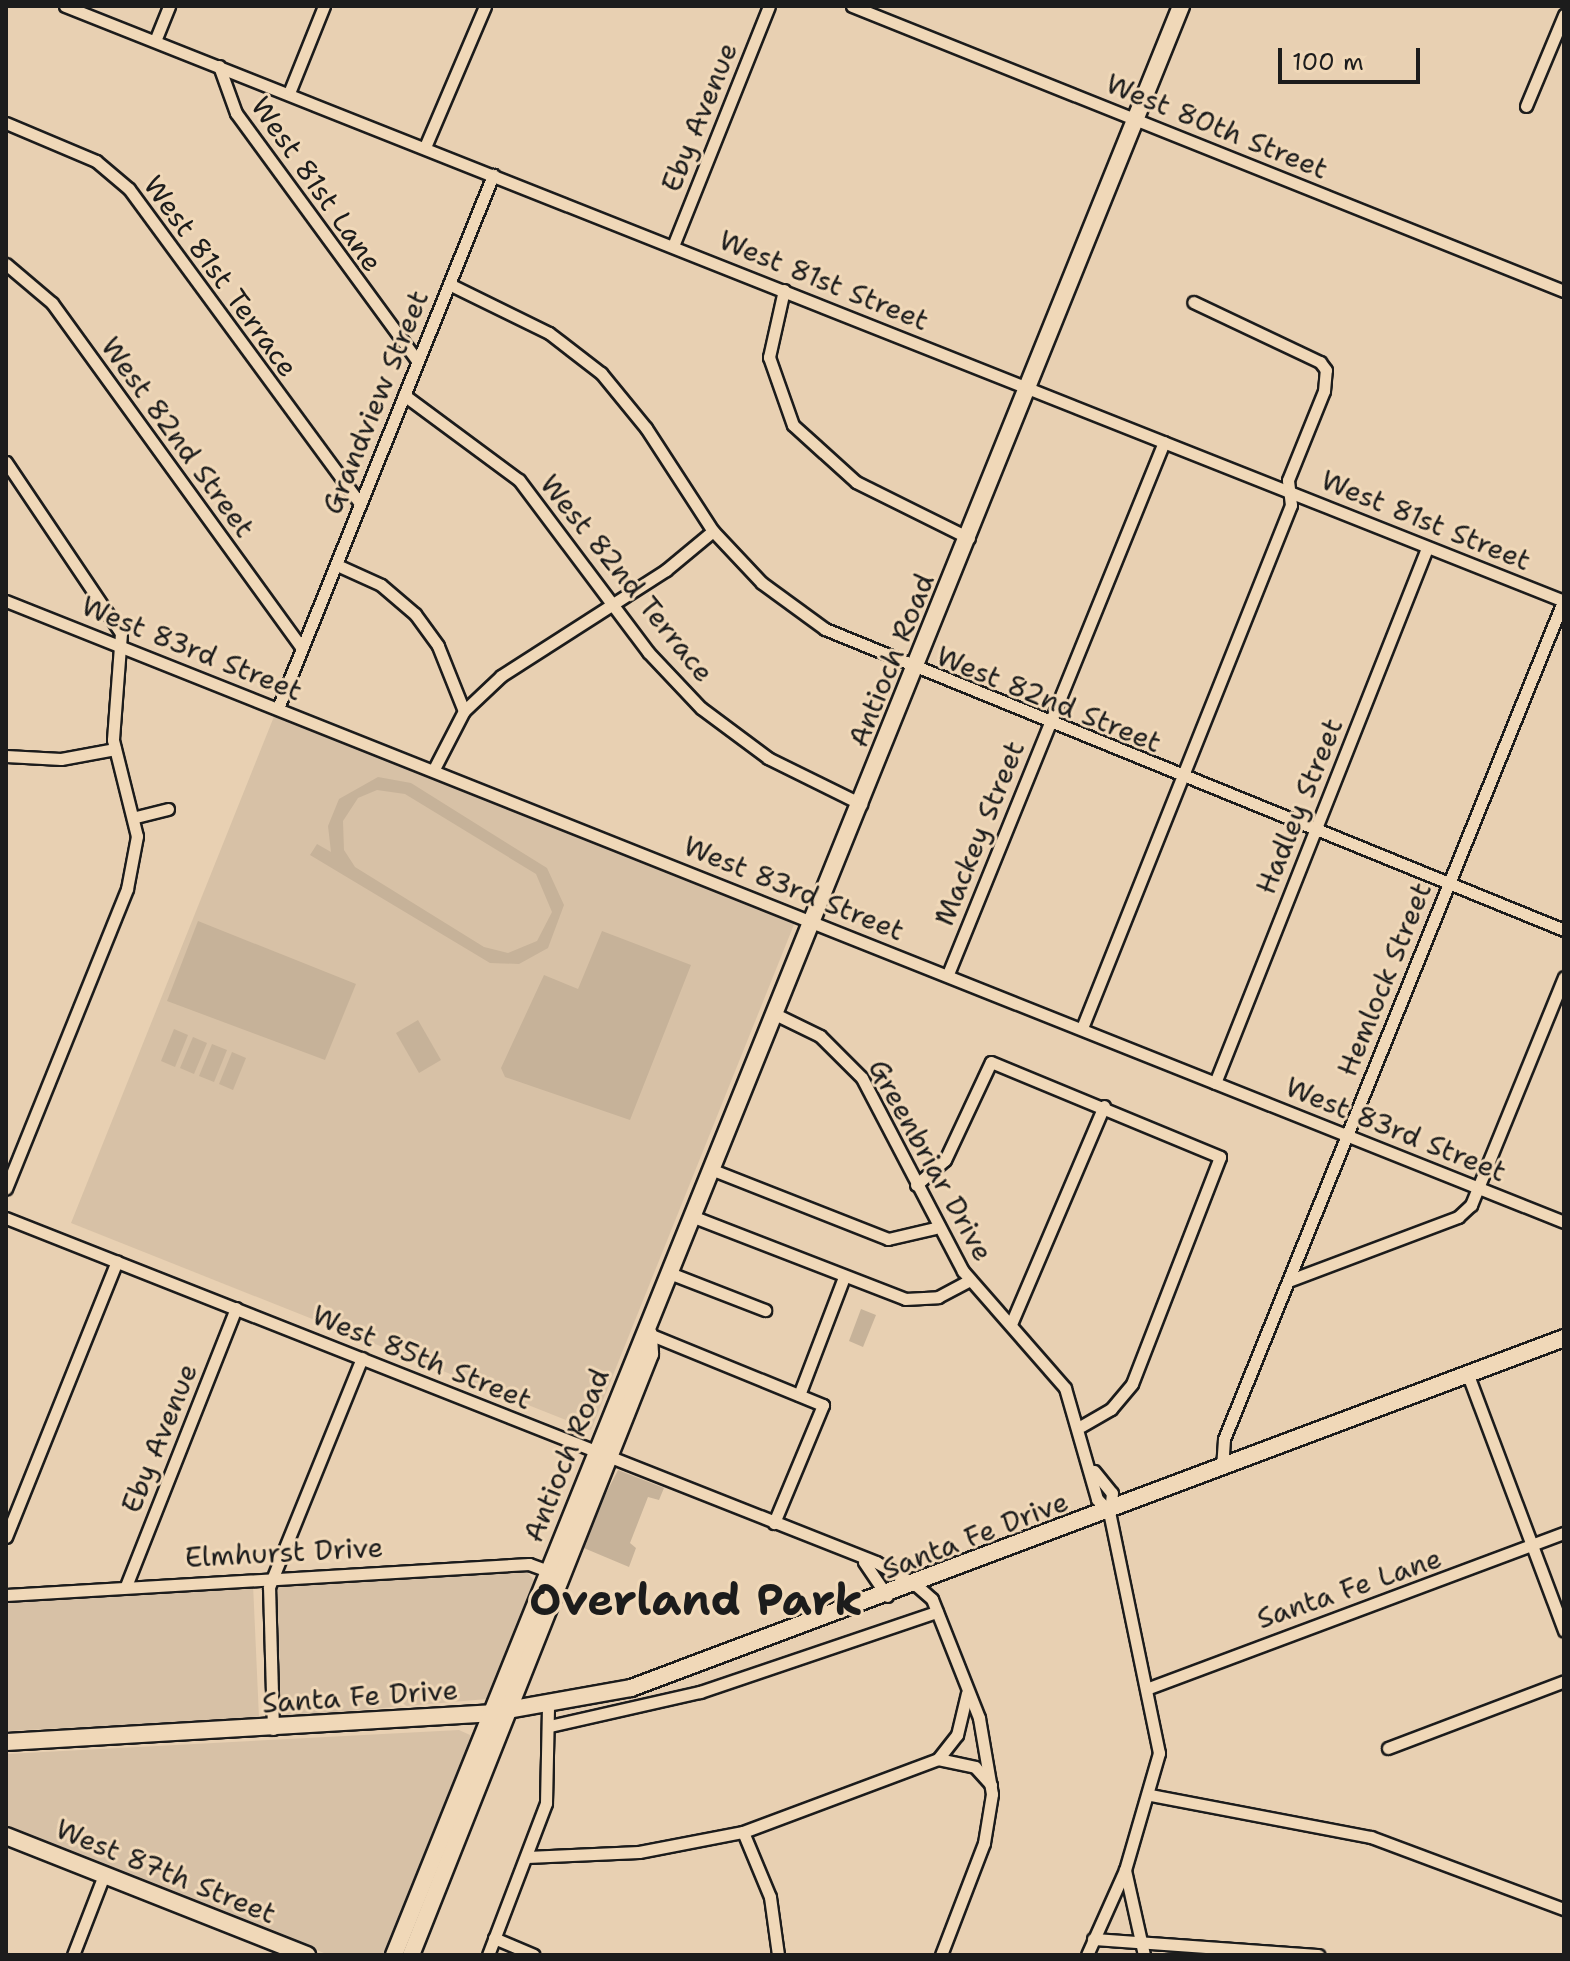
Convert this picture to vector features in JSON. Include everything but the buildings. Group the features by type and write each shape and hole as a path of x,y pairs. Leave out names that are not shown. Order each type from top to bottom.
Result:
{"main road":[{"name":"Antioch Road","path":"394,1955 555,1574 694,1217 1181,6"},
{"name":"Santa Fe Drive","path":"6,1742 273,1729 499,1712 548,1705 708,1664 1564,1338"},
{"name":"Antioch Road","path":"411,1955 499,1712"},
{"name":"West 87th Street","path":"6,1836 307,1955"}],"street":[{"name":"West 81st Street","path":"65,6 1564,600"},
{"path":"155,41 169,6"},
{"path":"289,93 324,6"},
{"path":"425,147 485,6"},
{"name":"Eby Avenue","path":"673,246 769,6"},
{"name":"West 80th Street","path":"852,6 1564,291"},
{"path":"1526,106 1564,15"},
{"name":"West 81st Lane","path":"219,66 236,113 417,360"},
{"name":"West 81st Terrace","path":"6,123 80,152 129,189 360,503"},
{"name":"Grandview Street","path":"278,708 493,175"},
{"name":"West 82nd Street","path":"6,264 52,303 302,648"},
{"name":"West 82nd Street","path":"449,284 536,325 601,373 713,531 795,608 915,671 1564,930"},
{"path":"784,290 769,357 793,425 856,482 969,538"},
{"path":"1082,1028 1182,777 1290,492 1326,370 1193,302"},
{"name":"West 82nd Terrace","path":"404,395 519,480 611,602 711,716 768,758 861,804"},
{"name":"Mackey Street","path":"948,974 1164,442"},
{"path":"6,462 104,598 123,647 115,749 136,817 127,889 6,1188"},
{"path":"434,769 464,711 518,661 611,602 713,531"},
{"name":"Hadley Street","path":"1215,1083 1427,548"},
{"path":"337,565 381,585 415,614 438,646 464,711"},
{"name":"Hemlock Street","path":"1222,1468 1224,1439 1564,600"},
{"name":"West 83rd Street","path":"6,601 434,769 1564,1222"},
{"path":"6,756 61,759 115,749"},
{"path":"136,817 168,809"},
{"path":"1288,1281 1458,1217 1479,1189 1564,977"},
{"name":"Greenbriar Drive","path":"777,1015 820,1036 849,1062 916,1185 935,1228 970,1280 1051,1365 1082,1426 1094,1471 1112,1493 1109,1512 1149,1688 1159,1753 1150,1795 1125,1870 1087,1955"},
{"path":"916,1185 945,1160 991,1062 1213,1149 1219,1168 1132,1384 1111,1409 1082,1426"},
{"path":"1011,1324 1104,1106"},
{"path":"713,1170 888,1239 935,1228"},
{"path":"694,1217 844,1277 913,1300 970,1280"},
{"name":"West 85th Street","path":"6,1218 774,1523 916,1585"},
{"path":"6,1537 117,1261"},
{"path":"672,1274 765,1310"},
{"path":"799,1395 844,1277"},
{"name":"Eby Avenue","path":"126,1586 236,1308"},
{"path":"649,1334 823,1405 774,1523"},
{"path":"273,1729 266,1604 362,1358"},
{"path":"1468,1375 1564,1631"},
{"name":"Santa Fe Lane","path":"1149,1688 1564,1533"},
{"path":"864,1561 887,1596"},
{"name":"Elmhurst Drive","path":"6,1595 529,1564 555,1574"},
{"path":"916,1585 937,1612 967,1692 992,1786 984,1843 941,1955"},
{"path":"550,1726 700,1692 937,1612"},
{"path":"1388,1748 1564,1681"},
{"path":"527,1857 639,1852 743,1832 938,1759 957,1735 967,1692"},
{"path":"488,1955 527,1857 550,1782 548,1705"},
{"path":"938,1759 975,1767 992,1786"},
{"path":"1150,1795 1371,1837 1564,1909"},
{"path":"743,1832 770,1897 778,1955"},
{"path":"1125,1870 1144,1955"},
{"path":"73,1955 104,1875"},
{"path":"494,1938 534,1955"},
{"path":"1093,1939 1318,1955"}],"shaded area":[{"path":"275,714 795,922 591,1430 71,1223"},
{"path":"378,777 411,783 547,868 564,905 548,948 519,964 490,963 310,855 317,844 331,852 328,826 339,799","holes":["377,790 405,794 536,874 552,912 537,941 508,953 484,947 355,867 344,850 343,821 358,798"]},
{"path":"198,921 356,984 325,1060 167,1001"},
{"path":"602,931 691,965 630,1120 505,1077 501,1068 544,975 578,989"},
{"path":"418,1020 441,1060 419,1073 396,1033"},
{"path":"174,1029 188,1035 175,1067 161,1061"},
{"path":"193,1037 207,1043 194,1074 180,1068"},
{"path":"212,1044 227,1050 214,1082 199,1076"},
{"path":"232,1052 246,1058 233,1090 219,1084"},
{"path":"861,1309 876,1315 863,1347 849,1341"},
{"path":"618,1470 664,1488 659,1500 648,1497 630,1543 636,1548 629,1567 579,1546"},
{"path":"524,1568 536,1583 487,1699 289,1716 279,1711 274,1583"},
{"path":"253,1584 259,1718 6,1731 6,1599"},
{"path":"459,1730 470,1735 470,1747 386,1955 329,1955 6,1828 6,1754"}],"district":[{"name":"Overland Park","path":"696,1600"}]}
